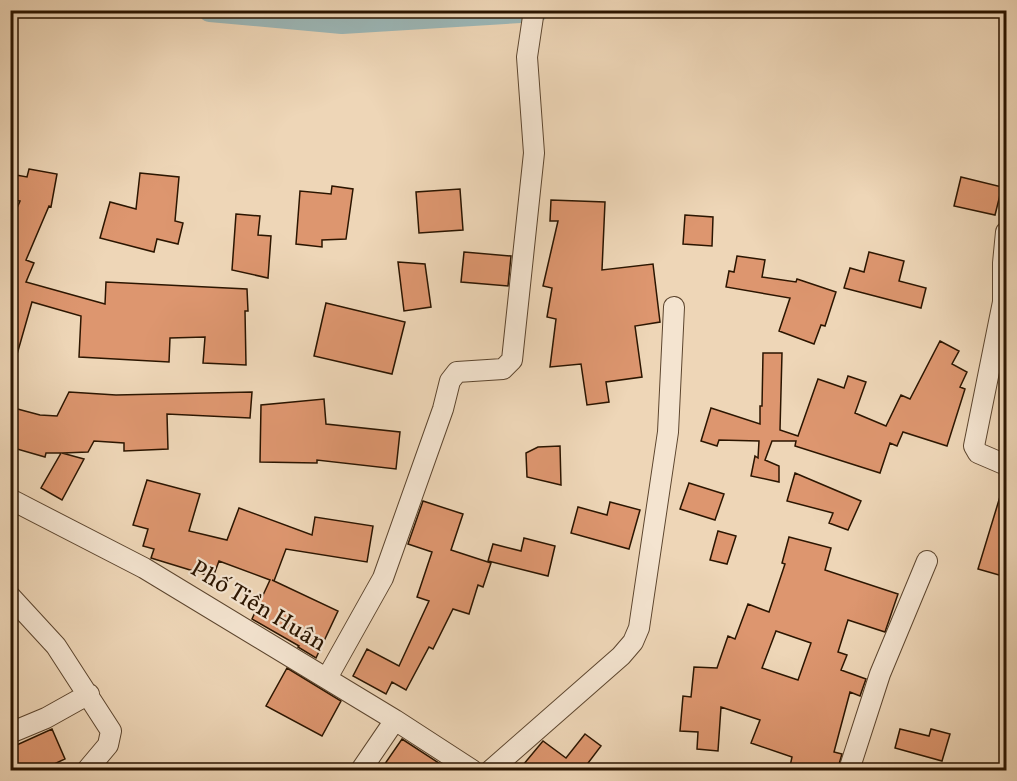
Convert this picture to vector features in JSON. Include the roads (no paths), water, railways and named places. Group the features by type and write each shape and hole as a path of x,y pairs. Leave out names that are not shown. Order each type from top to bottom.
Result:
{"street":[{"path":"327,678 383,578 443,409 452,377 457,372 503,369 512,360 534,153 526,57 534,10"},
{"path":"1006,232 1003,302 974,446 978,453 1006,465"},
{"path":"491,771 621,656 633,642 639,628 668,432 674,307"},
{"name":"Phố Tiền Huân","path":"11,501 144,568 395,720 472,771"},
{"path":"849,771 880,674 927,561"},
{"path":"10,596 56,646 111,731 108,745 87,771"},
{"path":"10,734 46,718 88,694"},
{"path":"361,771 395,720"}],"waterway":[{"path":"210,10 342,22 537,10"}]}
